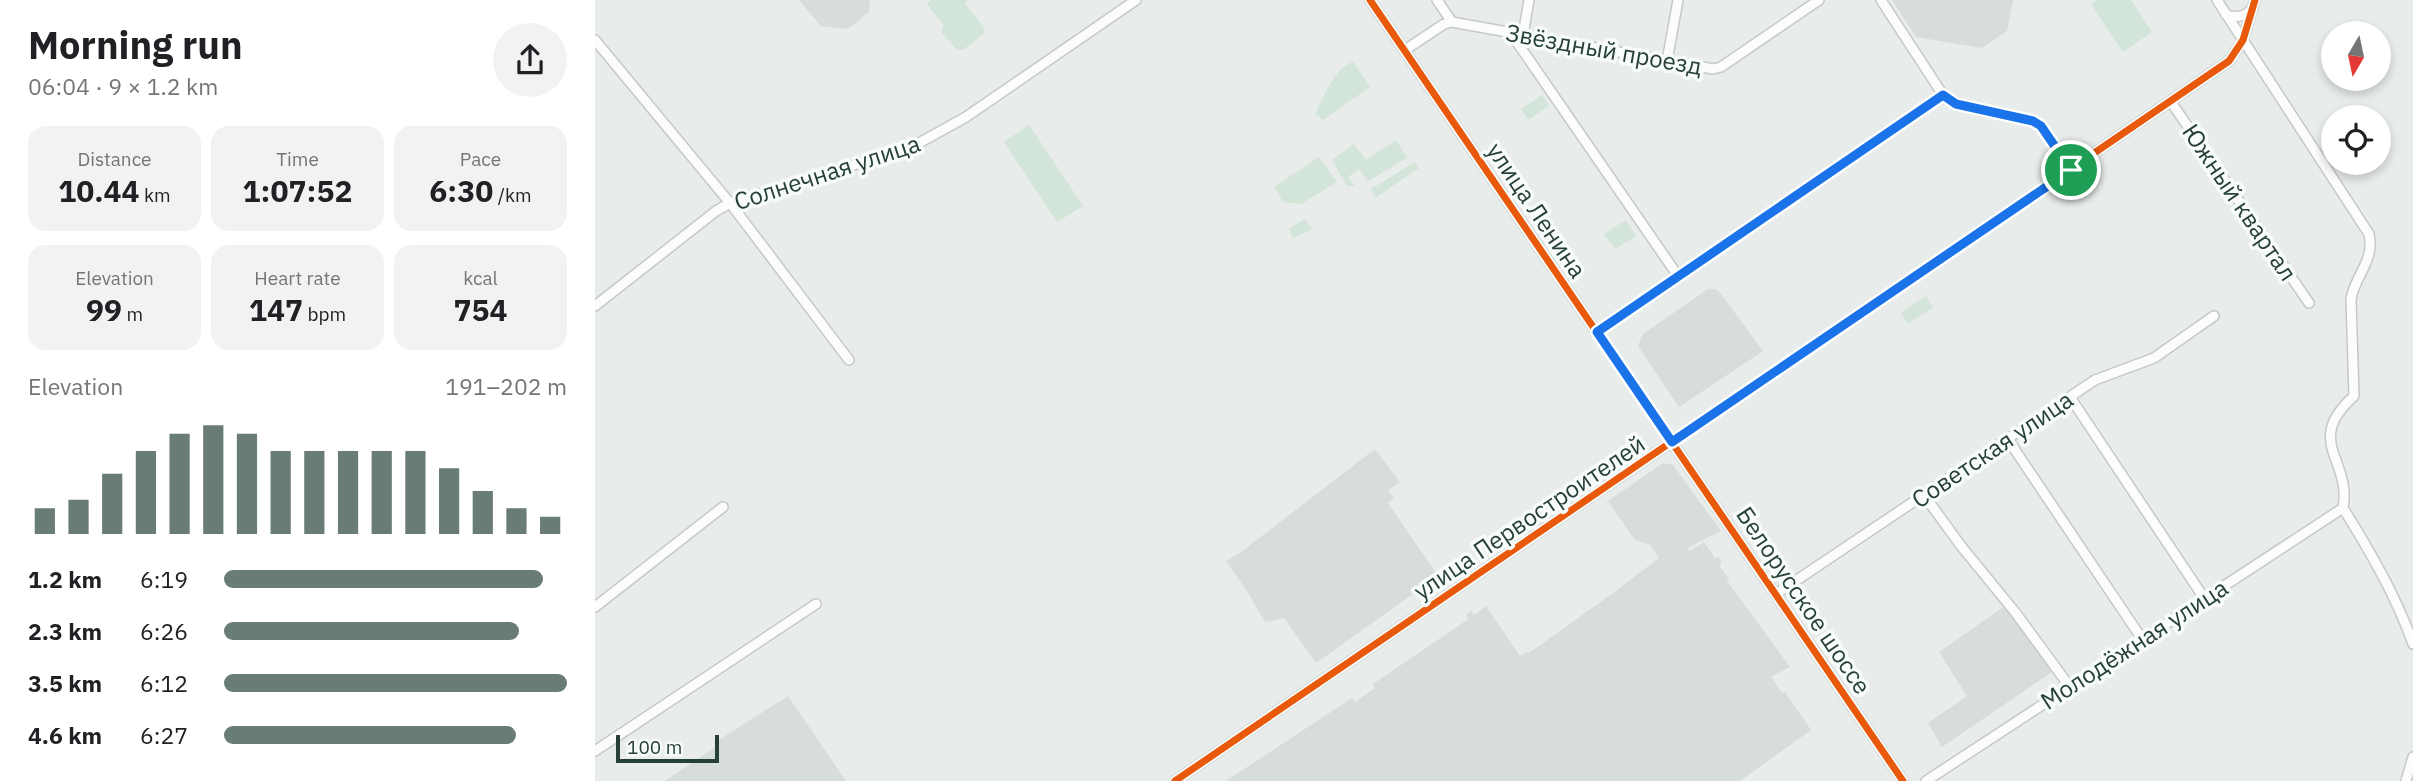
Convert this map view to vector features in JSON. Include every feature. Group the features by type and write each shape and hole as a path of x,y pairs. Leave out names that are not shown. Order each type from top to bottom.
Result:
{"street":[{"name":"Солнечная улица","path":"595,306 716,211 730,203 919,143 966,117 1136,0"},
{"name":"улица Ленина","path":"1370,0 1672,442"},
{"path":"1405,50 1444,24 1452,22 1437,0"},
{"path":"1529,0 1519,38 1678,276"},
{"path":"1667,61 1678,0"},
{"name":"Звёздный проезд","path":"1452,22 1510,32 1519,38 1713,69 1721,67 1819,0"},
{"path":"1881,0 1943,95 1956,104 2033,121 2041,126 2071,170"},
{"path":"2217,0 2364,224 2371,243 2367,266 2355,284 2351,299 2354,396 2336,414 2330,435 2344,492 2343,508 2373,557 2405,622 2413,645"},
{"path":"2226,15 2244,16 2255,3"},
{"path":"2243,40 2255,3"},
{"path":"595,40 730,203 849,360"},
{"name":"улица Первостроителей","path":"1175,781 2171,102 2229,61 2243,40"},
{"path":"1597,332 1943,95"},
{"name":"Южный квартал","path":"2171,102 2309,303"},
{"name":"Советская улица","path":"1776,594 2103,376 2154,358 2214,316"},
{"path":"2070,397 2204,598"},
{"path":"2007,438 2142,639"},
{"name":"Белорусское шоссе","path":"1672,442 1903,781"},
{"path":"1924,495 2070,687"},
{"path":"595,607 723,507"},
{"name":"Молодёжная улица","path":"1926,781 2343,508"},
{"path":"595,751 816,604"},
{"path":"2406,781 2413,757"}],"shaded area":[{"path":"799,0 870,0 869,12 848,29 821,26"},
{"path":"1892,0 2013,0 2007,31 1982,48 1916,37"},
{"path":"1708,289 1716,289 1721,294 1763,351 1679,407 1638,346 1643,334"},
{"path":"1375,449 1400,482 1388,490 1394,498 1388,503 1438,576 1316,663 1284,618 1265,622 1226,561"},
{"path":"1663,463 1673,465 1721,531 1687,548 1690,551 1704,542 1715,558 1718,557 1722,562 1719,565 1729,579 1727,581 1790,667 1771,677 1782,693 1785,692 1811,730 1740,781 1226,781 1352,698 1355,702 1375,688 1373,684 1468,619 1466,615 1471,611 1474,615 1486,606 1520,656 1529,653 1613,593 1659,558 1650,545 1635,540 1608,501"},
{"path":"2005,606 2052,672 1942,747 1928,723 1967,696 1939,652"},
{"path":"788,696 846,781 665,781 715,747 714,743"}],"green space":[{"path":"931,0 967,0 965,4 984,27 985,33 963,50 957,50 941,32 944,26 927,4"},
{"path":"2097,0 2131,0 2152,32 2123,52 2091,4"},
{"path":"1353,62 1370,87 1323,120 1315,114 1326,92 1340,71"},
{"path":"1542,95 1549,106 1528,120 1521,109"},
{"path":"1029,125 1083,206 1057,222 1004,142"},
{"path":"1396,140 1407,158 1368,181 1359,169 1348,177 1355,186 1347,186 1332,160 1354,144 1366,160"},
{"path":"1319,157 1337,182 1301,204 1283,202 1274,187"},
{"path":"1415,162 1419,168 1375,198 1371,189"},
{"path":"1304,219 1313,229 1293,238 1289,229"},
{"path":"1625,220 1636,236 1615,249 1604,234"},
{"path":"1926,296 1933,307 1908,324 1901,313"}],"cycle path":[{"path":"1370,0 1903,781"},
{"path":"1175,781 2229,61 2243,40 2255,0"}],"route":[{"path":"1943,95 1956,104 2033,121 2041,126 2071,170 1672,442 1597,332 1943,95"}]}
